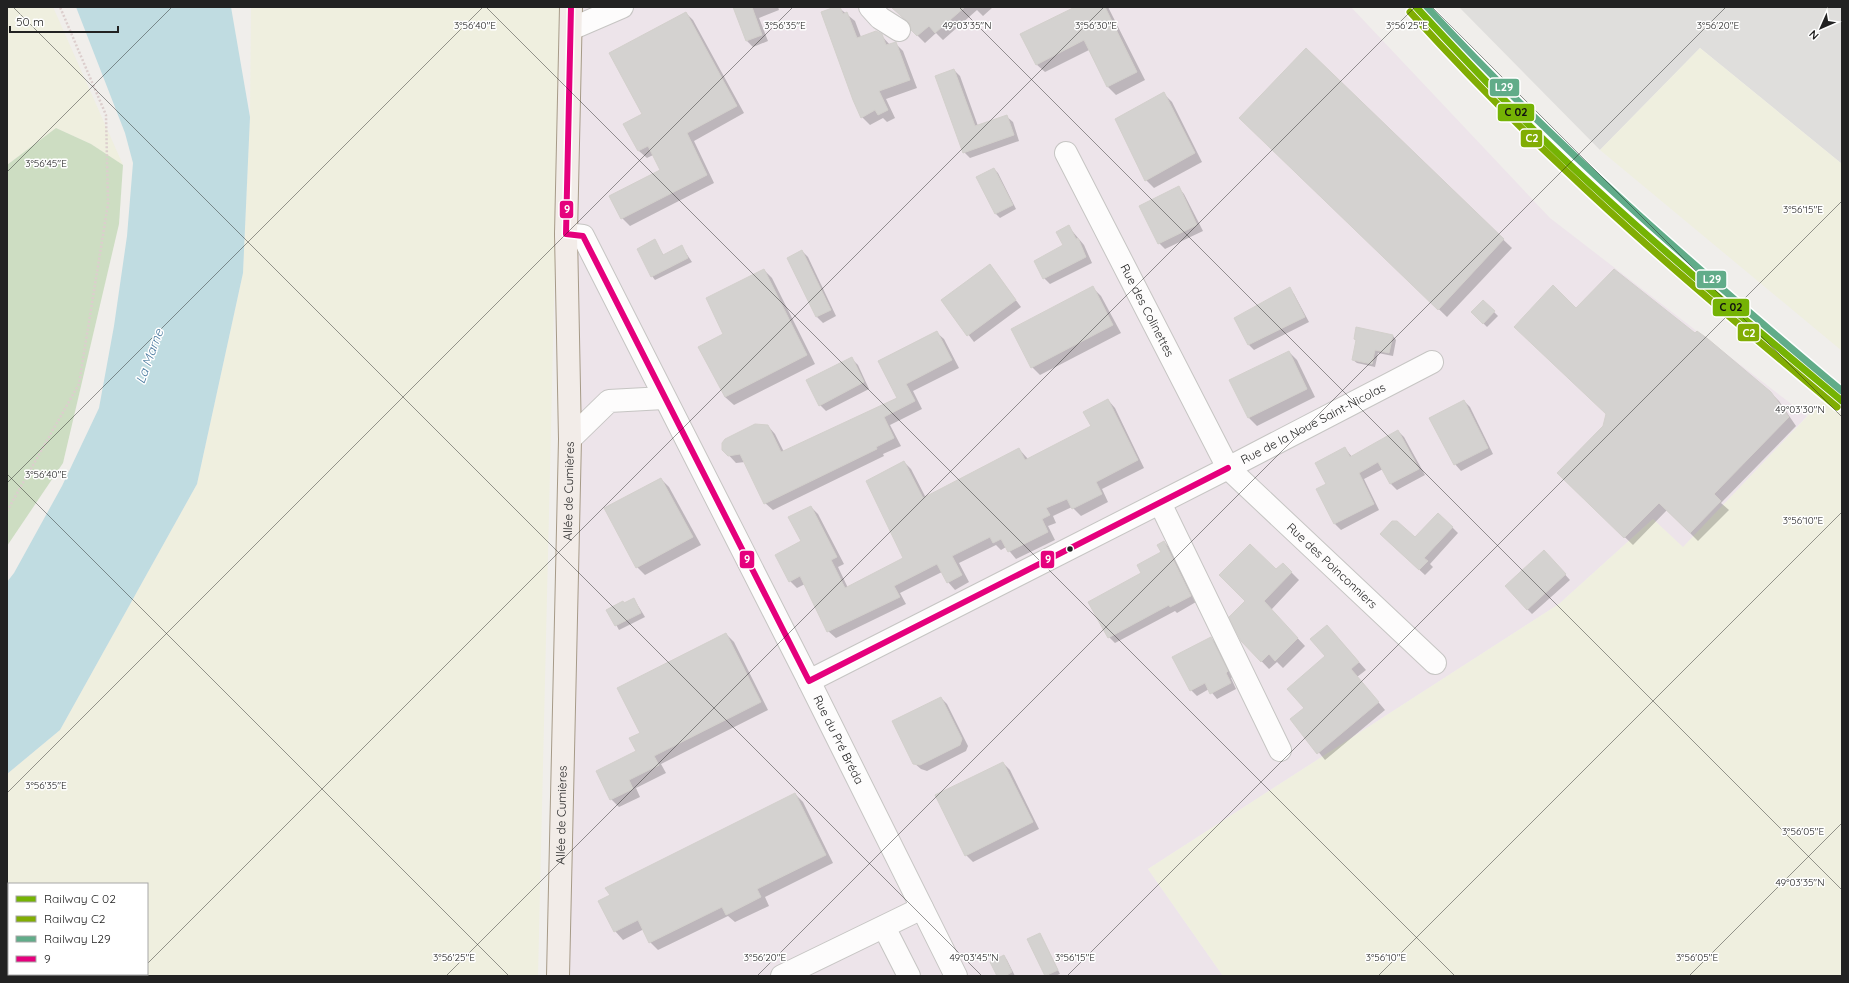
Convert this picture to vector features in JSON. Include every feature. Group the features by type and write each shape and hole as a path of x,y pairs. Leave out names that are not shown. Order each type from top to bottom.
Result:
{"main road":[{"name":"Allée de Cumières","path":"558,976 570,439 566,234 571,7"}],"street":[{"path":"571,28 622,7"},
{"path":"870,7 880,18 900,30"},
{"name":"Rue des Colinettes","path":"1066,153 1228,468"},
{"name":"Rue du Pré Bréda","path":"566,234 583,236 809,681 956,976"},
{"name":"Rue de la Noue Saint-Nicolas","path":"809,681 1160,503 1432,362"},
{"path":"570,439 609,401 664,398"},
{"name":"Rue des Poinconniers","path":"1228,468 1436,663"},
{"path":"1160,503 1280,750"},
{"path":"782,976 922,908"},
{"path":"884,927 909,976"}],"path":[{"path":"7,511 79,384 108,204 106,115 60,7"}],"shaded area":[{"path":"583,7 1351,7 1550,218 1807,416 1683,548 1653,519 1559,604 1148,869 1223,976 569,976 579,559 577,232"},
{"path":"1459,7 1842,7 1842,164 1700,48 1600,150"}],"green space":[{"path":"7,7 53,7 123,165 91,144 56,128 7,165"},
{"path":"251,7 561,7 538,976 7,976 7,774 60,730 197,484 243,273 250,117"},
{"path":"1700,48 1842,164 1842,351 1600,150"},
{"path":"56,128 91,144 123,165 119,224 63,463 7,546 7,165"},
{"path":"1842,380 1842,976 1223,976 1148,869 1559,604 1653,519 1683,547"}],"water":[{"name":"La Marne","path":"76,7 231,7 250,117 243,273 197,484 60,730 7,774 7,582 14,573 62,486 99,408 114,326 127,236 133,163 125,133"}],"building":[{"path":"733,7 752,7 762,35 746,41"},
{"path":"835,7 840,7 843,14 847,12 857,38 876,31 882,34 886,45 896,42 910,80 879,91 888,110 878,115 875,110 861,118 853,100 821,12"},
{"path":"891,7 965,7 935,33 929,26 917,36 911,30 910,24"},
{"path":"1075,7 1105,7 1137,72 1107,87 1084,40 1036,65 1020,34"},
{"path":"686,12 737,106 687,133 707,175 621,219 609,196 660,170 648,146 638,151 623,124 642,114 609,53"},
{"path":"1306,48 1504,239 1438,310 1239,118"},
{"path":"954,69 975,126 1007,115 1014,135 963,153 935,76"},
{"path":"1164,92 1195,153 1145,181 1115,119"},
{"path":"994,168 1013,205 995,214 976,177"},
{"path":"1179,186 1197,225 1158,244 1139,206"},
{"path":"1069,225 1076,239 1078,238 1086,257 1043,279 1034,261 1063,245 1056,232"},
{"path":"655,239 663,255 682,245 688,258 651,277 637,249"},
{"path":"802,250 831,310 816,317 787,258"},
{"path":"990,264 1016,300 967,336 941,300"},
{"path":"764,269 807,355 725,397 698,347 723,334 706,298"},
{"path":"1614,269 1695,333 1697,331 1708,339 1771,392 1789,417 1714,494 1721,501 1690,533 1659,503 1624,538 1557,473 1603,426 1606,414 1514,327 1553,285 1576,308"},
{"path":"1093,286 1113,325 1031,368 1011,329"},
{"path":"1290,287 1305,317 1248,345 1234,318"},
{"path":"1483,300 1495,311 1483,324 1471,312"},
{"path":"1356,327 1393,335 1389,353 1375,350 1372,364 1352,360 1356,340 1354,339"},
{"path":"937,331 952,360 906,384 915,401 884,417 894,438 876,447 877,449 764,504 740,454 728,456 722,450 722,443 725,439 755,424 768,425 781,452 897,398 878,361"},
{"path":"1289,351 1307,389 1248,418 1229,380"},
{"path":"852,357 864,382 819,406 806,380"},
{"path":"1108,399 1138,460 1096,482 1102,494 1072,509 1067,499 1046,508 1050,515 1042,519 1048,532 1008,552 1001,539 993,543 990,537 952,556 962,575 947,583 937,564 894,586 900,597 827,632 800,576 789,582 775,555 801,541 788,517 811,506 837,557 831,560 845,588 903,558 866,481 904,461 923,498 1019,448 1025,460 1091,426 1083,412"},
{"path":"1464,400 1488,448 1454,465 1429,418"},
{"path":"1398,430 1419,469 1390,484 1378,462 1359,473 1374,504 1334,524 1316,489 1326,484 1315,463 1345,447 1350,457"},
{"path":"661,478 693,537 636,568 604,508"},
{"path":"1438,513 1453,527 1424,558 1428,561 1419,570 1380,534 1392,521 1397,521 1415,537"},
{"path":"1164,541 1191,596 1170,607 1169,605 1108,638 1088,602 1141,573 1137,565 1161,552 1157,545"},
{"path":"1250,544 1276,569 1283,563 1292,572 1264,601 1298,638 1275,661 1269,654 1261,662 1241,641 1229,617 1245,601 1219,575"},
{"path":"1544,550 1566,574 1527,610 1505,586"},
{"path":"634,598 641,613 615,626 606,610 623,601 624,603"},
{"path":"1327,625 1359,662 1351,669 1379,702 1317,754 1290,719 1304,708 1287,689 1325,656 1310,639"},
{"path":"726,633 761,702 654,756 659,765 629,780 633,789 610,800 596,771 636,751 629,738 640,733 617,688"},
{"path":"1211,637 1228,671 1226,673 1231,683 1210,694 1205,683 1190,691 1172,657"},
{"path":"941,697 962,739 960,745 920,765 913,764 892,721"},
{"path":"1003,762 1033,822 965,856 935,795"},
{"path":"795,793 826,855 757,889 761,897 726,915 722,907 649,943 638,920 614,932 598,901 610,895 605,888"},
{"path":"1040,933 1058,970 1045,976 1027,939"},
{"path":"1004,955 1012,972 1005,976 997,976 990,962"}],"transit line":[{"name":"9","path":"571,7 566,234 583,236 809,681 1228,468"},
{"path":"1416,7 1510,106 1601,194 1703,284 1842,401"}],"rail line":[{"name":"L29","path":"1427,7 1525,108 1576,157 1681,253 1842,391"},
{"name":"C2","path":"1410,12 1504,111 1596,199 1698,290 1837,407"}]}
